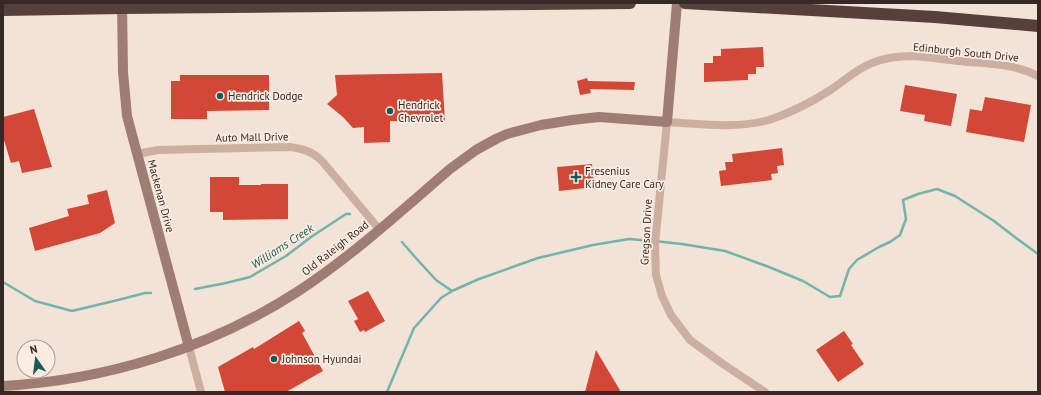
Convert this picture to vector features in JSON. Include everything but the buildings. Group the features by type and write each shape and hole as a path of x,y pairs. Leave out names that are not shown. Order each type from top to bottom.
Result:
{"highway":[{"path":"3,10 122,5 630,3"},
{"path":"685,3 935,17 1038,26"}],"street":[{"name":"Gregson Drive","path":"678,3 657,231 655,259 656,275 662,296 671,315 690,340 765,392"},
{"name":"Mackenan Drive","path":"122,5 122,72 127,116 201,392"},
{"name":"Edinburgh South Drive","path":"667,122 744,125 768,120 789,113 808,104 859,69 871,63 894,57 913,56 1016,67 1038,76"},
{"name":"Old Raleigh Road","path":"3,386 39,383 85,376 140,363 189,347 252,318 297,292 338,263 466,156 507,134 541,125 572,120 599,118 667,122"},
{"name":"Auto Mall Drive","path":"137,154 158,150 302,148 317,156 322,161 379,229"}],"waterway":[{"path":"387,392 414,328 441,298 452,291 479,279 538,258 593,245 629,239 682,244 725,251 803,281 830,297 840,296 849,269 857,260 900,235 906,219 903,200 937,189 955,196 994,221 1038,254"},
{"name":"Williams Creek","path":"195,289 250,277 286,256 311,237 346,214 350,214"},
{"name":"Williams Creek","path":"402,242 436,280 452,291"},
{"name":"Williams Creek","path":"3,282 35,301 72,311 145,293 151,293"}],"place":[{"name":"Hendrick Dodge","path":"220,96"},
{"name":"Hendrick Chevrolet","path":"390,111"},
{"name":"Fresenius Kidney Care Cary","path":"576,177"},
{"name":"Johnson Hyundai","path":"274,359"}]}
